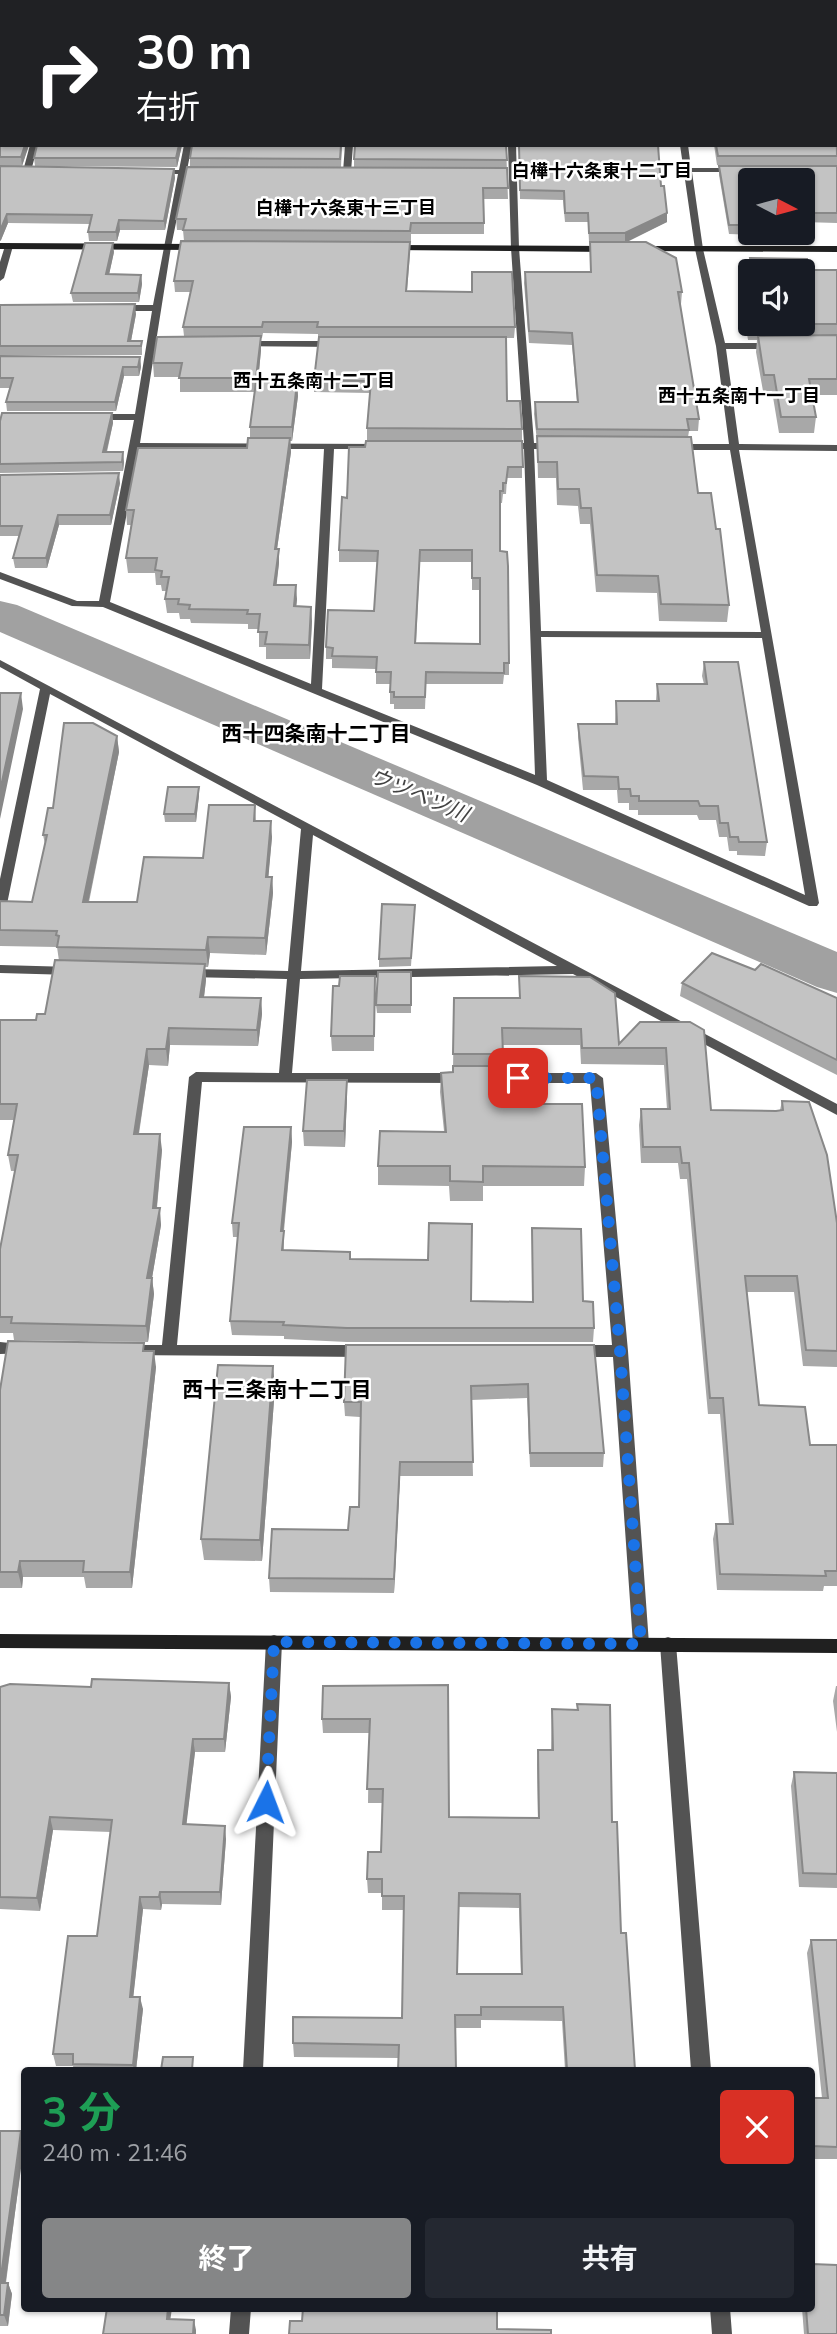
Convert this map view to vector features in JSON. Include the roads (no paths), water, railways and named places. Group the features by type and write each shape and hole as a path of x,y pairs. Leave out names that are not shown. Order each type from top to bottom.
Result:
{"street":[{"path":"27,171 33,147"},
{"path":"104,604 153,344 167,247 188,147"},
{"path":"347,173 349,147"},
{"path":"512,147 515,248 529,446 541,782"},
{"path":"0,575 76,604 104,604 541,782 813,903 734,447 721,346 699,249 684,147"},
{"path":"687,170 738,170"},
{"path":"14,171 40,171"},
{"path":"145,172 211,172"},
{"path":"333,172 361,173"},
{"path":"499,174 513,174"},
{"path":"0,278 5,246 207,247"},
{"path":"384,248 837,249"},
{"path":"105,308 158,308"},
{"path":"153,344 166,344"},
{"path":"235,344 345,344"},
{"path":"508,344 522,344"},
{"path":"721,346 785,346"},
{"path":"136,360 150,360"},
{"path":"89,417 140,417"},
{"path":"135,446 396,446"},
{"path":"316,690 330,446"},
{"path":"489,446 570,446"},
{"path":"666,447 837,448"},
{"path":"116,477 129,477"},
{"path":"536,634 767,635"},
{"path":"0,663 837,1110"},
{"path":"0,909 46,687"},
{"path":"285,1077 307,829"},
{"path":"0,969 84,971"},
{"path":"168,972 294,975 573,970"},
{"path":"169,1352 196,1077 596,1078 620,1351 641,1644"},
{"path":"0,1349 39,1349"},
{"path":"117,1351 386,1351"},
{"path":"565,1351 620,1351"},
{"path":"0,1640 837,1646"},
{"path":"253,2067 274,1642"},
{"path":"668,1644 701,2067"},
{"path":"239,2334 241,2312"},
{"path":"720,2312 722,2334"}],"waterway":[{"name":"ウツベツ川","path":"0,615 837,974"}],"district":[{"name":"白樺十六条東十二丁目","path":"602,171"},
{"name":"白樺十六条東十三丁目","path":"346,208"},
{"name":"西十五条南十二丁目","path":"314,381"},
{"name":"西十五条南十一丁目","path":"739,396"},
{"name":"西十四条南十二丁目","path":"316,734"},
{"name":"西十三条南十二丁目","path":"277,1390"}]}
